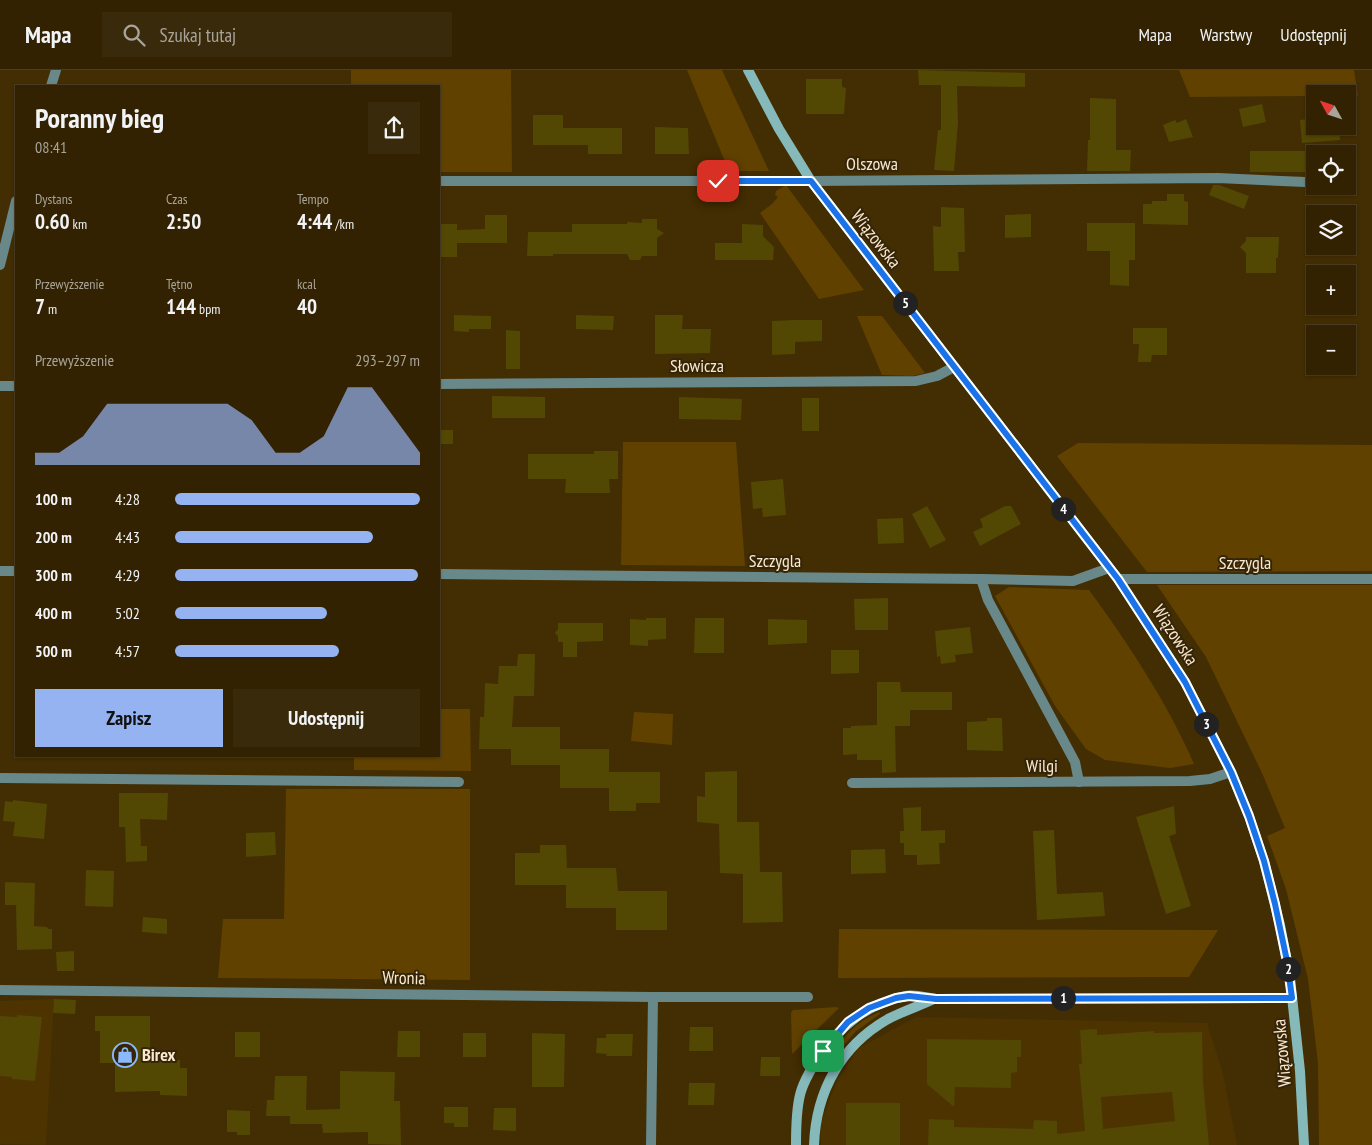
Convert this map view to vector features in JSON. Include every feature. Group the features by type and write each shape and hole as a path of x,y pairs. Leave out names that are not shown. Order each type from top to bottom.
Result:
{"main road":[{"name":"Wiązowska","path":"752,72 779,129 811,181 1118,579 1185,682 1231,772 1249,816 1264,861 1280,925 1292,998 1300,1071 1304,1145"},
{"path":"796,1145 798,1108 804,1084 815,1063 840,1030 858,1014 896,998 909,996 936,999 1292,998"},
{"path":"814,1145 816,1119 824,1091 833,1071 848,1051 867,1033 890,1018 936,999"}],"street":[{"path":"51,85 56,70"},
{"name":"Olszowa","path":"440,181 1218,178 1304,182"},
{"path":"0,265 15,206"},
{"name":"Słowicza","path":"440,384 916,381 937,376 954,368"},
{"path":"0,386 15,386"},
{"name":"Szczygla","path":"440,574 1073,581 1109,568"},
{"path":"0,571 15,571"},
{"path":"981,579 988,600 1075,762 1079,782"},
{"name":"Szczygla","path":"1118,579 1372,579"},
{"name":"Wilgi","path":"852,783 1190,782 1210,779 1231,772"},
{"path":"0,778 459,782"},
{"name":"Wronia","path":"0,990 808,997"},
{"path":"651,1145 653,997"}],"shaded area":[{"path":"351,70 511,70 512,172 440,172 440,85 351,85"},
{"path":"687,70 722,70 769,171 721,171 726,164"},
{"path":"1179,70 1354,70 1358,96 1356,96 1356,85 1306,85 1306,96 1190,97"},
{"path":"786,185 864,290 819,299 760,213 778,197 775,195 776,191"},
{"path":"857,316 882,316 925,373 913,376 882,375"},
{"path":"623,442 736,442 745,566 621,565"},
{"path":"1078,443 1372,445 1372,571 1147,572 1057,456"},
{"path":"1157,585 1372,585 1372,1145 1319,1145 1318,1063 1308,979 1286,889 1267,836 1285,828 1262,773 1206,657"},
{"path":"1009,587 1089,590 1160,697 1194,764 1170,768 1105,760 1086,749 1055,706 995,596"},
{"path":"440,709 470,709 471,771 354,770 354,757 440,757"},
{"path":"634,712 673,714 672,745 631,741"},
{"path":"286,789 470,789 470,980 218,978 223,919 284,919"},
{"path":"839,929 1218,930 1189,977 838,978"},
{"path":"54,999 46,1145 0,1144 0,1001"},
{"path":"839,1008 792,1054 791,1013 793,1010"},
{"path":"880,1012 880,1014 855,1032 831,1061 828,1062 838,1045 856,1025"},
{"path":"916,1017 1207,1023 1223,1073 1237,1145 821,1145 821,1123 838,1078 859,1048"}],"building":[{"path":"918,70 1025,73 1025,87 957,86 958,123 954,171 934,170 938,130 941,130 941,85 919,85"},
{"path":"806,79 842,79 842,87 846,88 844,114 806,114"},
{"path":"1090,98 1116,99 1116,150 1131,150 1130,171 1087,171 1088,140 1090,140"},
{"path":"1262,104 1266,122 1243,127 1239,109"},
{"path":"533,115 563,115 563,128 622,128 622,154 588,154 588,145 533,145"},
{"path":"1186,119 1193,137 1169,142 1163,125 1175,120 1177,123"},
{"path":"1306,119 1306,135 1340,135 1340,140 1302,143 1300,120"},
{"path":"655,127 688,128 689,154 655,154"},
{"path":"1250,151 1306,151 1306,172 1250,172"},
{"path":"1213,185 1219,185 1249,196 1244,209 1209,195"},
{"path":"1167,194 1184,194 1184,201 1188,202 1188,225 1143,224 1143,204 1152,204 1152,201 1167,201"},
{"path":"941,207 964,208 965,252 958,252 959,271 934,271 933,226 941,227"},
{"path":"1031,214 1031,237 1005,238 1005,215"},
{"path":"485,215 507,215 507,243 457,243 457,257 440,257 440,224 457,224 457,230 485,229"},
{"path":"642,219 657,219 657,229 664,233 657,238 657,256 642,256 640,260 630,260 627,254 527,256 528,232 572,232 572,224 642,223"},
{"path":"1087,223 1135,223 1135,260 1129,260 1129,286 1110,285 1110,251 1087,251"},
{"path":"742,224 763,225 763,236 774,247 773,260 715,260 715,243 742,243"},
{"path":"1246,237 1279,237 1276,273 1246,273 1246,253 1240,247 1246,241"},
{"path":"454,315 491,316 491,329 469,329 469,332 454,331"},
{"path":"576,315 614,316 613,330 576,329"},
{"path":"655,315 683,315 682,329 711,329 710,353 655,354"},
{"path":"822,320 822,341 795,342 795,354 772,355 772,321"},
{"path":"1133,328 1167,328 1167,355 1152,355 1151,362 1138,362 1139,344 1133,344"},
{"path":"506,330 520,331 520,369 506,369"},
{"path":"492,396 545,397 545,418 492,418"},
{"path":"679,397 742,399 741,420 679,419"},
{"path":"802,398 819,398 819,431 802,431"},
{"path":"440,430 453,430 453,444 440,444"},
{"path":"594,451 618,451 618,479 609,479 610,493 565,493 566,479 528,479 528,454 594,454"},
{"path":"783,479 786,515 763,517 762,508 753,509 751,482"},
{"path":"927,506 946,540 930,548 912,514"},
{"path":"1005,506 1011,506 1021,524 980,546 973,532 983,527 980,519"},
{"path":"903,518 904,543 878,544 877,519"},
{"path":"888,598 888,630 855,630 854,599"},
{"path":"646,618 666,618 666,639 648,640 648,646 630,645 630,619 646,620"},
{"path":"695,618 724,618 724,653 694,653"},
{"path":"768,619 807,620 807,643 768,645"},
{"path":"558,623 603,623 603,641 577,642 577,657 563,657 563,642 558,642 558,636 555,633 558,629"},
{"path":"970,627 973,653 955,655 956,662 941,664 940,656 937,657 935,631"},
{"path":"831,650 859,650 859,673 831,674"},
{"path":"518,654 535,654 534,696 514,696 512,727 560,727 560,749 609,749 609,772 660,772 660,803 636,803 636,811 609,811 609,788 560,788 560,765 511,765 511,749 479,749 480,717 484,717 485,683 498,684 499,666 517,666"},
{"path":"877,682 900,682 901,692 952,692 952,710 910,710 910,726 895,726 896,772 882,773 882,760 857,760 857,754 843,755 843,728 877,725"},
{"path":"987,718 1002,718 1003,751 967,750 967,722 987,721"},
{"path":"737,771 737,822 759,822 760,872 782,872 783,922 743,923 743,874 720,873 719,824 697,822 697,796 705,797 705,772"},
{"path":"119,793 168,793 167,820 140,819 141,846 147,846 147,861 126,862 125,827 119,827"},
{"path":"13,800 47,804 44,839 13,836 15,822 3,821 5,801 13,802"},
{"path":"1174,806 1176,834 1169,836 1191,906 1166,914 1136,817"},
{"path":"921,807 921,831 945,830 945,843 939,843 940,864 917,865 917,855 904,855 904,843 900,843 900,831 904,831 903,808"},
{"path":"1054,830 1057,894 1103,892 1105,916 1037,920 1033,831"},
{"path":"275,832 276,855 246,857 246,833"},
{"path":"540,845 566,845 567,868 616,868 618,891 667,891 667,930 616,930 616,908 566,908 566,885 515,885 515,853 540,853"},
{"path":"885,849 886,873 851,874 851,850"},
{"path":"86,870 114,871 113,907 85,906"},
{"path":"5,882 35,883 34,926 52,929 52,949 17,950 16,905 5,905"},
{"path":"143,917 167,919 167,934 142,932"},
{"path":"74,951 74,971 57,971 56,952"},
{"path":"54,999 76,1000 75,1014 53,1013"},
{"path":"17,1015 42,1017 35,1081 0,1076 0,1016 17,1017"},
{"name":"Birex","path":"95,1016 150,1016 150,1060 180,1060 180,1068 187,1068 187,1096 160,1095 160,1091 115,1092 115,1063 100,1063 100,1031 95,1031"},
{"path":"690,1027 713,1027 713,1051 689,1051"},
{"path":"1097,1029 1097,1035 1154,1031 1154,1033 1202,1032 1203,1081 1209,1145 928,1145 929,1119 954,1120 954,1127 1033,1129 1034,1120 1057,1121 1057,1134 1085,1131 1079,1064 1082,1064 1080,1030","holes":["1172,1092 1175,1121 1103,1129 1101,1097"]},
{"path":"398,1031 420,1031 420,1057 397,1057"},
{"path":"235,1032 260,1032 260,1057 235,1057"},
{"path":"463,1033 486,1033 486,1057 463,1057"},
{"path":"532,1033 565,1034 564,1087 532,1087"},
{"path":"606,1034 633,1034 632,1056 606,1056 607,1054 596,1053 597,1038 606,1038"},
{"path":"927,1039 1021,1040 1021,1057 1017,1057 1017,1072 1011,1073 1011,1088 955,1087 954,1107 927,1084"},
{"path":"761,1057 780,1057 780,1076 760,1076"},
{"path":"340,1071 395,1072 394,1101 400,1101 401,1145 368,1144 368,1132 323,1133 322,1124 290,1124 290,1116 266,1116 267,1100 274,1100 275,1076 307,1076 306,1110 340,1109"},
{"path":"689,1083 715,1083 714,1105 688,1105"},
{"path":"846,1103 900,1103 900,1145 846,1145"},
{"path":"444,1107 468,1107 468,1127 454,1127 454,1123 444,1123"},
{"path":"494,1108 516,1108 516,1131 493,1130"},
{"path":"227,1110 250,1111 250,1135 237,1135 237,1132 227,1132"}],"place":[{"name":"Birex","path":"125,1055"}],"route":[{"path":"718,181 811,181 1118,579 1185,682 1231,772 1249,816 1264,861 1280,925 1292,998 936,999 909,996 896,998 858,1014 840,1030 823,1051"}]}
